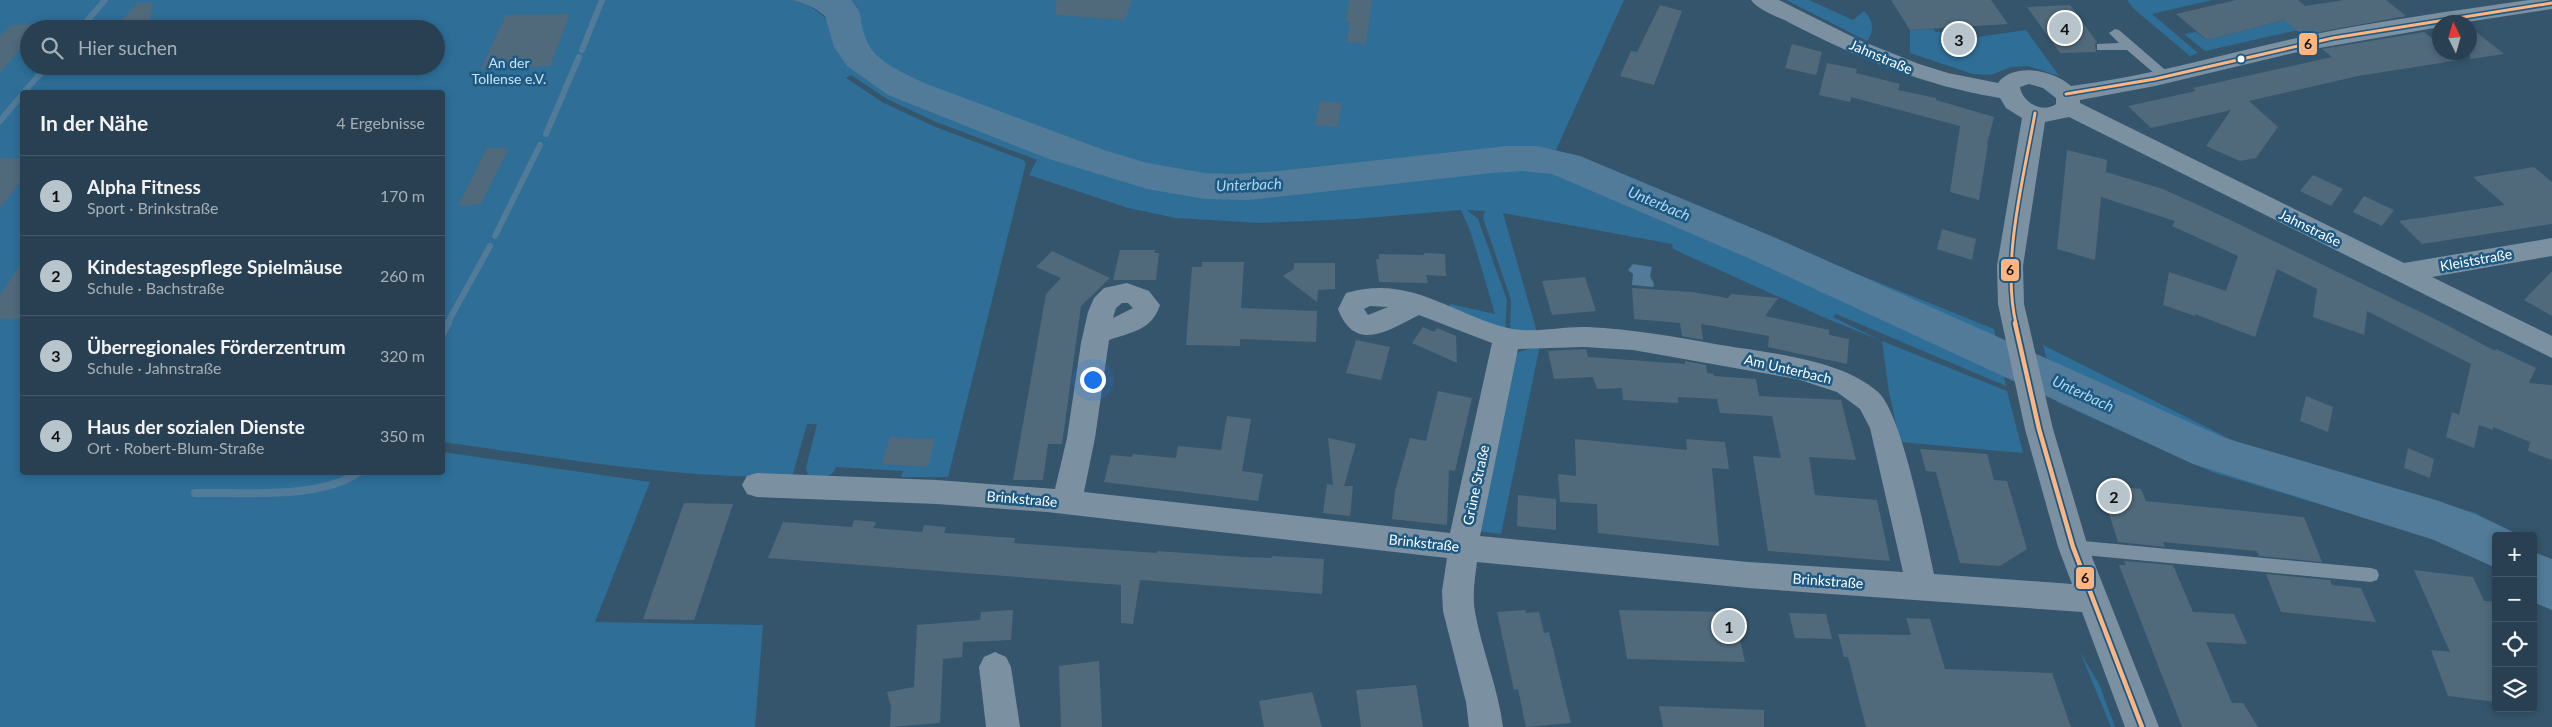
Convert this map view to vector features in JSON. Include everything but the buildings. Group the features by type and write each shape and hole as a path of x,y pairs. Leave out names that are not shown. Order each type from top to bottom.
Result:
{"street":[{"name":"Jahnstraße","path":"1762,0 1892,63 1954,84 2008,92 2008,86 2012,81 2029,77 2050,82 2067,100 2552,348"},
{"path":"2008,92 2016,104 2035,113 2052,115 2064,111 2067,100 2353,34 2552,4"},
{"path":"2035,113 2010,266 2010,304 2030,392 2073,547 2142,727"},
{"name":"Kleiststraße","path":"2401,272 2552,246"},
{"path":"1417,305 1439,310 1507,338"},
{"path":"1067,503 1081,438 1095,344 1100,333"},
{"name":"Am Unterbach","path":"1507,338 1528,340 1584,337 1633,340 1797,368 1846,384 1870,401 1884,428 1922,588"},
{"name":"Grüne Straße","path":"1486,727 1482,702 1459,610 1458,591 1463,547 1507,338"},
{"name":"Brinkstraße","path":"757,484 937,492 1067,503 1463,547 1748,575 2092,598"},
{"path":"995,667 1003,727"}],"lane":[{"path":"2115,32 2166,77"},
{"path":"2101,47 2130,46"},
{"path":"2073,547 2371,575"}],"green space":[{"name":"An der Tollense e.V.","path":"0,0 791,0 815,10 825,18 840,39 858,7 851,0 1624,0 1555,152 1994,329 2006,386 1836,314 1833,317 1882,341 1830,320 1673,249 1672,244 1503,213 1537,332 1510,332 1511,300 1483,218 1485,211 1467,210 1478,219 1507,300 1505,330 1450,309 1450,304 1495,314 1471,233 1461,210 1355,219 1260,223 1176,218 1128,208 1029,175 1037,160 936,122 887,99 851,75 846,78 882,102 933,126 1023,160 1026,163 948,477 901,477 903,471 836,467 828,476 808,476 806,468 817,424 807,424 792,477 704,475 573,461 445,442 445,90 20,90 20,475 445,475 445,452 650,482 595,622 763,625 755,727 0,727"},
{"path":"1786,0 1809,0 1853,20 1864,11 1872,26 1870,37 1867,41"},
{"path":"2127,0 2212,0 2152,14 2198,53 2190,56 2134,9"},
{"path":"2284,20 2337,24 2294,31 2205,51 2184,34 2196,32 2207,40"},
{"path":"1933,29 1936,32 1944,32 1950,41 2026,30 2059,76 2028,66 2011,67 1991,75 1973,74 1910,53 1910,30"},
{"path":"1882,341 2007,391 2023,453 1900,442 1889,392"},
{"path":"1540,345 1501,534 1478,531 1512,357 1519,352"},
{"path":"2043,345 2252,450 2476,513 2500,532 2492,532 2492,565 2459,546 2212,472 2057,402"},
{"path":"2537,560 2552,571 2552,611 2537,598"},
{"path":"2080,652 2099,684 2115,727 2111,727"}],"shaded area":[{"path":"791,0 851,0 861,17 858,34 851,45 845,42 824,15 809,6"},
{"path":"1633,264 1652,267 1650,276 1654,284 1653,287 1632,285 1633,274 1628,270"}],"waterway":[{"path":"88,20 105,0"},
{"path":"582,50 602,0"},
{"name":"Unterbach","path":"825,0 833,5 842,15 849,40 859,58 901,87 1062,150 1147,176 1205,186 1234,187 1264,186 1522,158 1552,161 1566,165 1762,248 2209,451 2439,521 2463,530 2492,545"},
{"path":"546,134 579,57"},
{"path":"26,90 39,75"},
{"path":"0,121 20,97"},
{"path":"495,236 540,145"},
{"path":"447,324 490,246"},
{"path":"445,328 448,323"},
{"path":"195,493 280,493 302,491 324,487 343,481 354,475"},
{"name":"Unterbach","path":"2537,576 2552,588"}],"transit line":[{"name":"6","path":"2066,94 2155,79 2333,38 2552,3"},
{"name":"6","path":"2035,113 2010,266 2011,304 2039,429 2073,547 2142,727"}],"place":[{"name":"Haus der sozialen Dienste","path":"2065,28"},
{"name":"Überregionales Förderzentrum","path":"1959,39"},
{"name":"Kindestagespflege Spielmäuse","path":"2114,496"},
{"name":"Alpha Fitness","path":"1729,626"}]}
